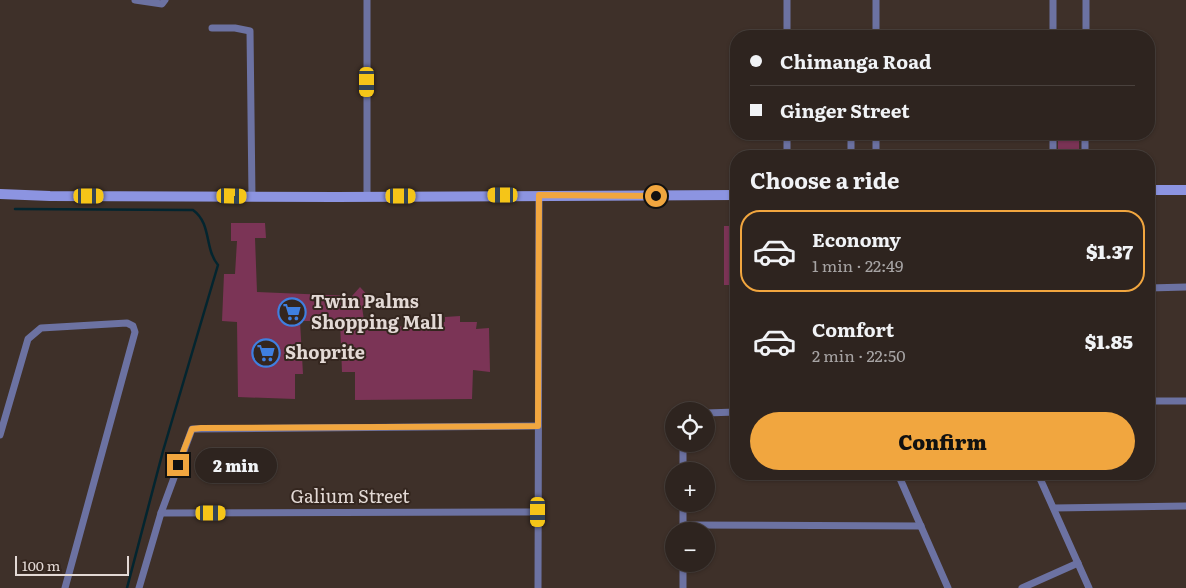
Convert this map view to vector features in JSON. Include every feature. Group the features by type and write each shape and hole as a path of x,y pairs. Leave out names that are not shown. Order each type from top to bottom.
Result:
{"street":[{"path":"135,0 157,4 162,4 165,0"},
{"path":"367,0 367,196"},
{"path":"786,30 787,0"},
{"path":"876,0 876,30"},
{"path":"1053,0 1053,30"},
{"path":"1086,0 1086,30"},
{"path":"212,28 235,28 250,32 252,196"},
{"path":"1155,190 1186,190"},
{"path":"0,194 50,196 730,195"},
{"path":"538,588 539,195"},
{"path":"1155,288 1186,287"},
{"path":"0,435 28,339 33,332 41,328 127,323 133,326 135,332 66,588"},
{"path":"1155,401 1186,401"},
{"path":"715,413 730,412"},
{"path":"139,588 161,513 192,429 538,426"},
{"path":"901,480 948,588"},
{"path":"1041,480 1089,588"},
{"path":"1054,508 1186,506"},
{"name":"Galium Street","path":"161,513 538,512"},
{"path":"715,528 921,526"},
{"path":"1022,588 1078,563"},
{"path":"682,588 683,572"}],"building":[{"path":"1058,140 1079,140 1079,150 1058,150"},
{"name":"Twin Palms Shopping Mall","path":"231,223 265,223 266,238 255,238 257,292 352,296 360,287 370,298 362,307 364,320 368,320 368,327 434,326 434,323 445,322 445,317 460,316 460,322 477,322 476,329 489,328 490,372 473,370 472,399 355,400 355,372 342,372 340,321 300,321 303,374 295,374 295,399 238,397 237,322 222,321 224,274 235,274 237,241 231,241"},
{"path":"724,226 730,226 730,285 724,285"}],"waterway":[{"path":"15,209 193,210 203,222 211,251 218,265 163,451 127,588"}],"place":[{"name":"Twin Palms Shopping Mall","path":"292,312"},
{"name":"Shoprite","path":"266,353"}],"route":[{"path":"178,465 192,429 201,428 538,426 539,195 656,196"}]}
